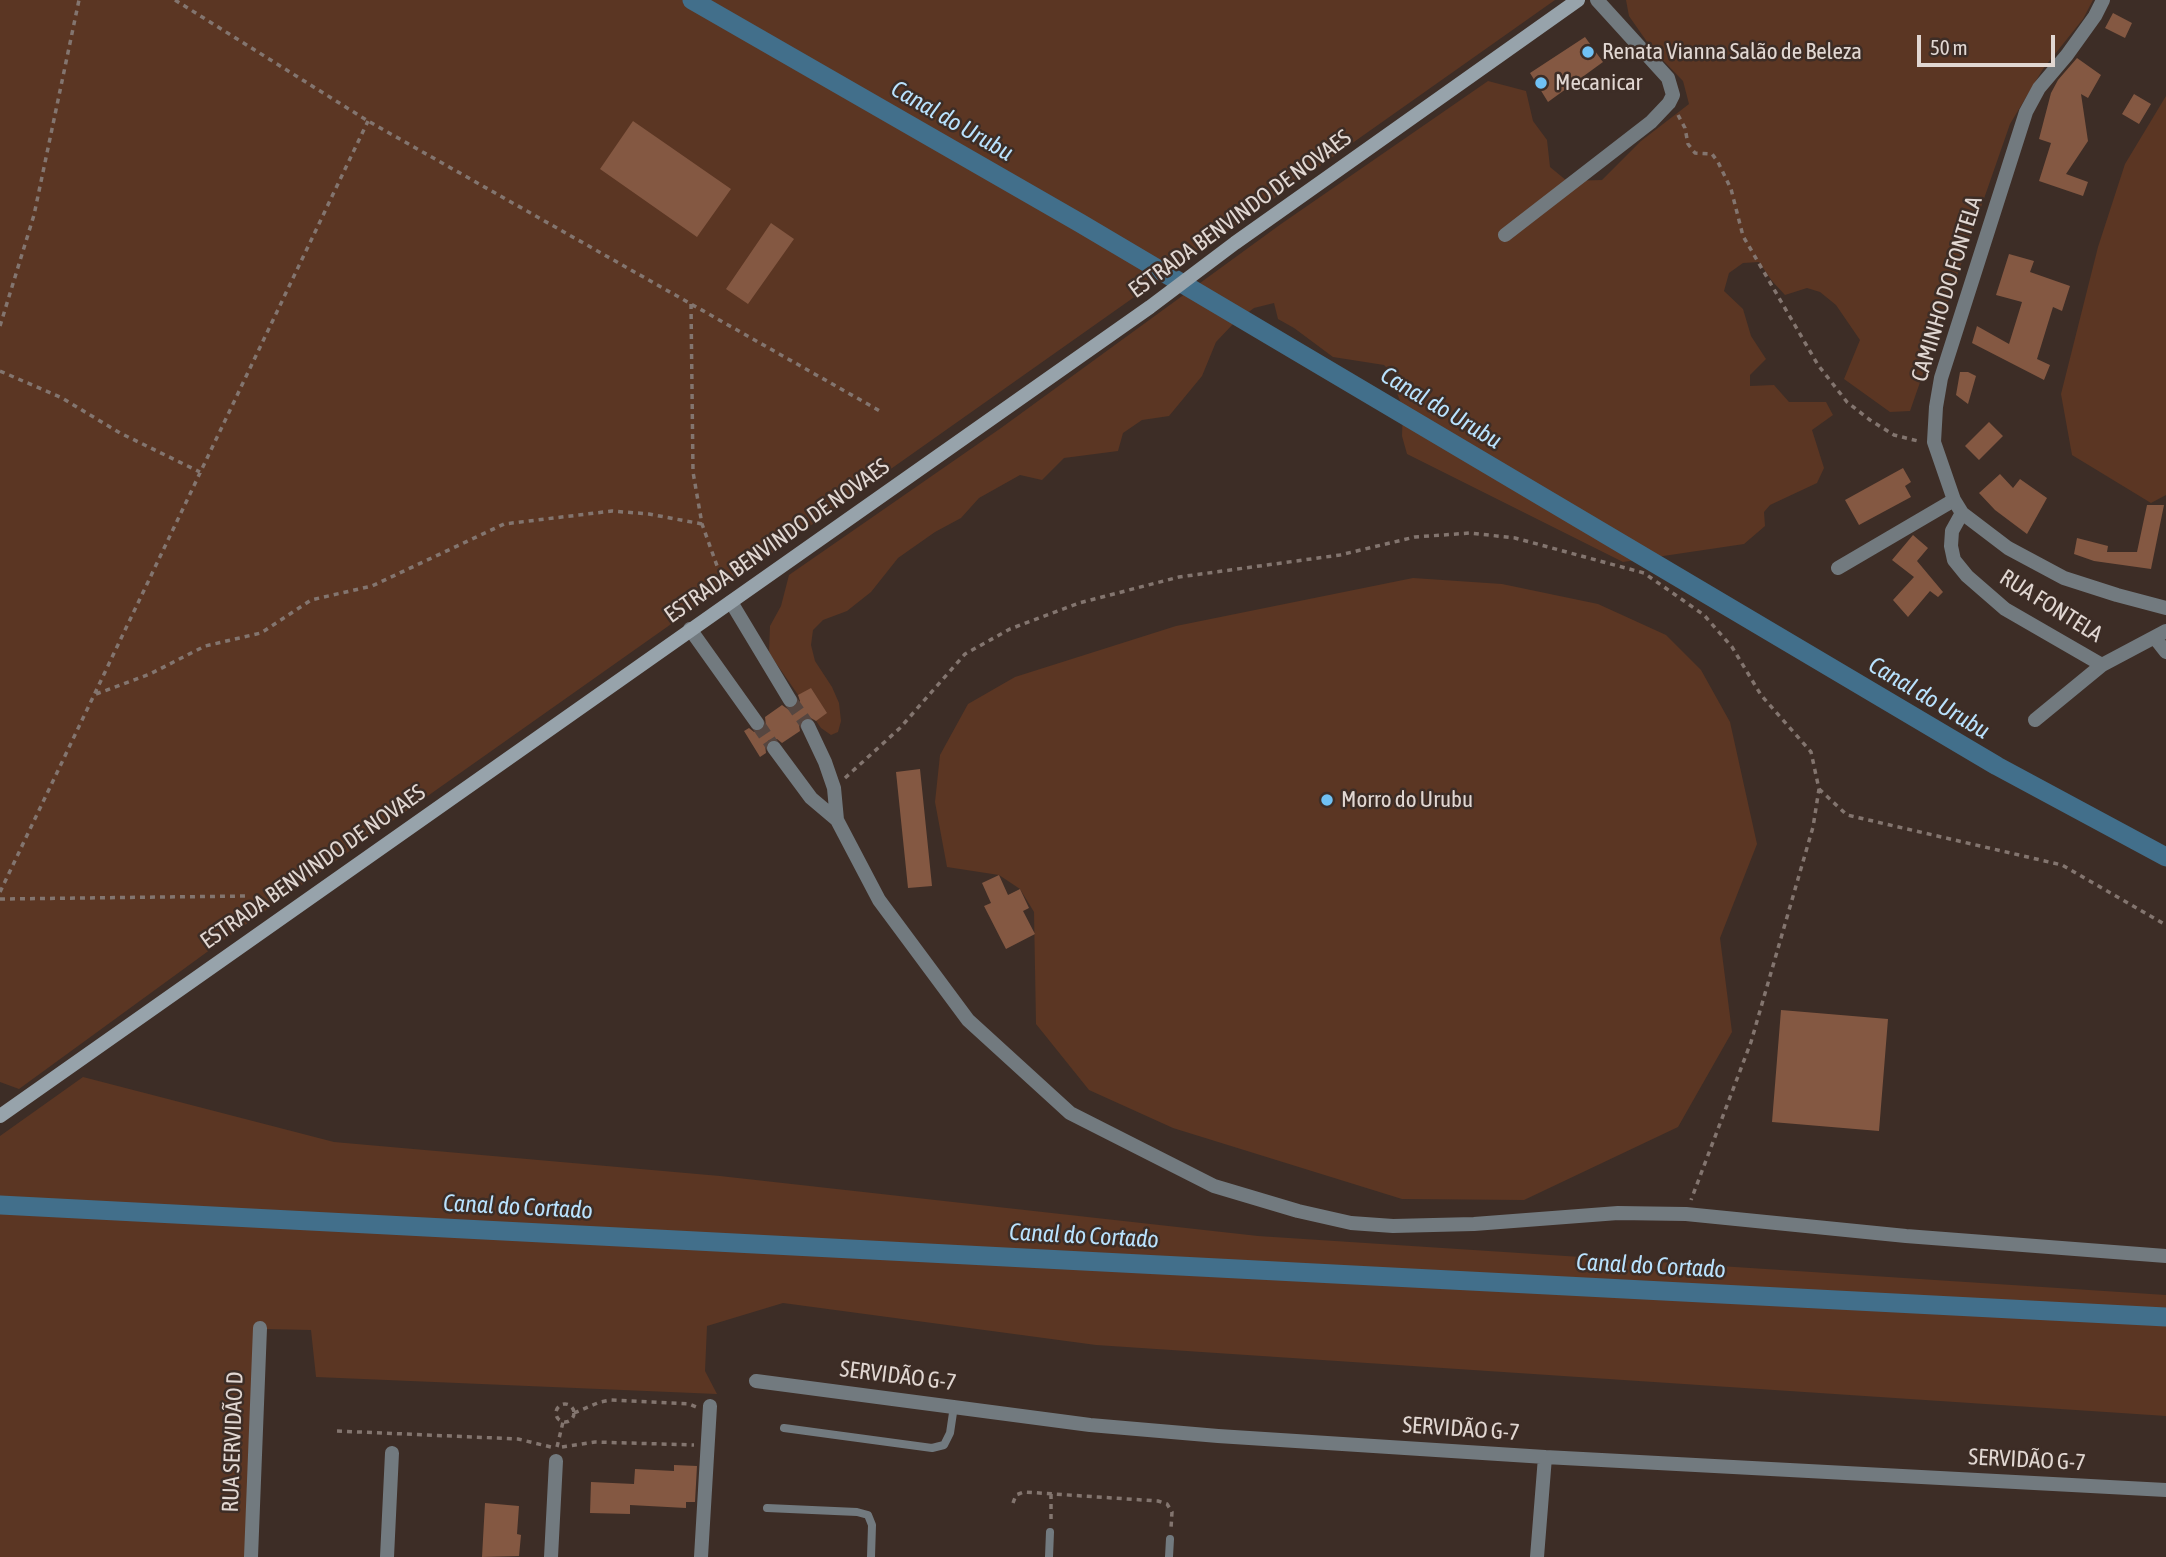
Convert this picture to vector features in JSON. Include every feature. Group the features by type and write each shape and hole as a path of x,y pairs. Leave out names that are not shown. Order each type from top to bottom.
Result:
{"street":[{"name":"ESTRADA BENVINDO DE NOVAES","path":"0,1116 1150,307 1235,243 1578,0"},
{"path":"1505,235 1651,122 1669,103 1673,88 1668,78 1597,0"},
{"name":"CAMINHO DO FONTELA","path":"1958,507 1934,442 1941,378 2026,112 2039,88 2067,55 2103,0"},
{"path":"1838,568 1958,507 2008,548 2064,578 2166,608"},
{"name":"RUA FONTELA","path":"1958,507 1951,546 1954,560 1967,576 2005,609 2102,665"},
{"path":"731,602 790,700"},
{"path":"690,629 757,723"},
{"path":"2035,720 2102,665 2160,634 2166,652"},
{"path":"808,726 834,788 837,820"},
{"path":"774,748 811,798 837,820 879,900 968,1020 1070,1113 1214,1186 1298,1211 1351,1223 1393,1226 1474,1224 1618,1213 1686,1214 1906,1236 2166,1256"},
{"name":"RUA SERVIDÃO D","path":"251,1557 260,1328"},
{"name":"SERVIDÃO G-7","path":"756,1381 1090,1425 1205,1435 1545,1457 2166,1490"},
{"path":"701,1557 706,1410"},
{"path":"387,1557 392,1453"},
{"path":"551,1557 556,1455"},
{"path":"1536,1557 1545,1457"}],"lane":[{"path":"784,1428 932,1448 944,1445 950,1433 954,1406"},
{"path":"767,1508 857,1512 867,1515 873,1525 871,1557"},
{"path":"1049,1557 1050,1532"},
{"path":"1169,1557 1170,1539"}],"path":[{"path":"0,326 34,215 79,0"},
{"path":"175,0 368,121 880,411"},
{"path":"1669,103 1685,128 1688,144 1695,153 1712,154 1718,162 1731,189 1743,236 1818,365 1847,402 1870,420 1894,435 1934,442"},
{"path":"0,892 368,121"},
{"path":"691,304 693,472 702,524 717,571 731,602"},
{"path":"0,371 62,398 120,433 200,472"},
{"path":"94,695 150,674 205,646 261,633 312,600 372,586 503,524 612,511 649,514 702,524"},
{"path":"834,788 900,728 965,654 1010,629 1079,603 1179,577 1340,555 1415,537 1470,533 1515,537 1644,573 1704,615 1732,647 1761,695 1811,752 1819,789 1813,827 1751,1042 1686,1214"},
{"path":"1819,789 1847,815 2062,865 2166,925"},
{"path":"0,899 247,896"},
{"path":"575,1413 568,1405 562,1405 558,1408 558,1419 569,1422 575,1413 611,1400 689,1404 706,1410"},
{"path":"556,1455 563,1422"},
{"path":"337,1431 519,1439 556,1455 594,1442 689,1446 696,1444 700,1438"},
{"path":"1013,1503 1016,1494 1024,1492 1158,1501 1167,1504 1172,1512 1170,1539"},
{"path":"1050,1532 1051,1493"}],"shaded area":[{"path":"0,0 1555,0 218,944 19,1089 0,1082"},
{"path":"1626,0 2093,0 2083,19 2043,69 2010,124 1910,411 1890,412 1844,379 1860,340 1836,305 1820,292 1807,288 1785,295 1759,262 1743,263 1729,273 1724,291 1743,309 1751,336 1766,359 1750,375 1750,386 1774,385 1789,402 1826,402 1833,415 1812,430 1824,468 1817,483 1770,505 1764,512 1765,526 1744,544 1623,562 1407,454 1402,436 1403,409 1397,393 1402,377 1384,365 1333,357 1278,319 1274,303 1254,308 1216,342 1202,376 1169,416 1142,420 1123,433 1118,451 1064,458 1042,480 1020,475 979,498 961,518 935,532 898,558 871,592 847,611 823,620 813,630 811,645 815,661 839,703 841,721 838,732 831,735 821,728 769,653 770,626 781,606 789,575 1001,428 1281,224 1488,81 1526,91 1533,121 1547,140 1550,167 1567,181 1602,180 1641,141 1689,104 1683,81 1652,49 1629,16"},
{"path":"2166,96 2166,495 2151,503 2072,455 2061,394 2098,247 2125,164"},
{"path":"1413,578 1502,584 1598,604 1666,635 1701,670 1730,722 1757,844 1720,938 1732,1032 1678,1127 1524,1200 1402,1199 1173,1128 1089,1090 1036,1024 1034,912 1020,889 999,875 947,867 935,802 940,755 968,704 1015,677 1176,626"},
{"path":"83,1077 334,1142 720,1176 1258,1236 2166,1295 2166,1416 1096,1345 783,1303 707,1326 705,1371 717,1394 316,1377 311,1330 264,1329 246,1557 0,1557 0,1136"}],"building":[{"path":"2113,13 2132,23 2125,38 2105,28"},
{"path":"1585,37 1603,62 1548,102 1530,73"},
{"path":"2077,58 2101,75 2088,98 2081,94 2088,141 2066,174 2088,182 2083,196 2039,181 2051,143 2039,139 2051,93 2058,80"},
{"path":"2134,94 2151,104 2139,124 2122,114"},
{"path":"633,121 731,189 697,237 600,169"},
{"path":"771,223 794,239 748,304 726,289"},
{"path":"2009,254 2034,261 2030,272 2070,286 2062,311 2053,307 2037,359 2050,365 2044,380 1972,343 1977,326 2009,344 2022,302 1996,295"},
{"path":"1960,372 1976,376 1968,404 1956,395"},
{"path":"1989,422 2003,436 1979,460 1965,446"},
{"path":"1903,468 1911,482 1905,486 1911,497 1859,525 1845,500"},
{"path":"2000,474 2013,488 2020,479 2047,498 2027,534 1995,510 1979,493"},
{"path":"2147,505 2164,505 2151,569 2094,561 2074,554 2077,538 2108,546 2107,552 2137,552"},
{"path":"1913,535 1928,548 1917,561 1943,592 1938,597 1930,591 1908,617 1893,600 1914,577 1892,560"},
{"path":"811,688 827,713 816,721 809,717 803,718 799,725 800,731 782,743 777,739 769,740 765,745 766,753 760,757 744,731 749,728 754,732 762,731 766,726 765,717 782,705 789,710 795,708 800,701 798,695"},
{"path":"920,769 932,886 908,888 896,772"},
{"path":"999,875 1008,895 1020,889 1029,908 1023,911 1035,934 1006,949 984,906 991,903 982,883"},
{"path":"1781,1010 1888,1019 1879,1131 1772,1122"},
{"path":"674,1465 697,1466 695,1502 686,1502 686,1508 630,1505 630,1514 590,1513 591,1482 634,1484 635,1469 674,1471"},
{"path":"485,1503 519,1506 519,1556 482,1557"}],"waterway":[{"name":"Canal do Urubu","path":"692,0 1080,223 1997,766 2166,857"},
{"name":"Canal do Cortado","path":"0,1205 2166,1317"}],"tunnel":[{"path":"790,700 808,726"},
{"path":"757,723 774,748"}],"place":[{"name":"Renata Vianna Salão de Beleza","path":"1588,52"},
{"name":"Mecanicar","path":"1541,83"},
{"name":"Morro do Urubu","path":"1327,800"}]}
